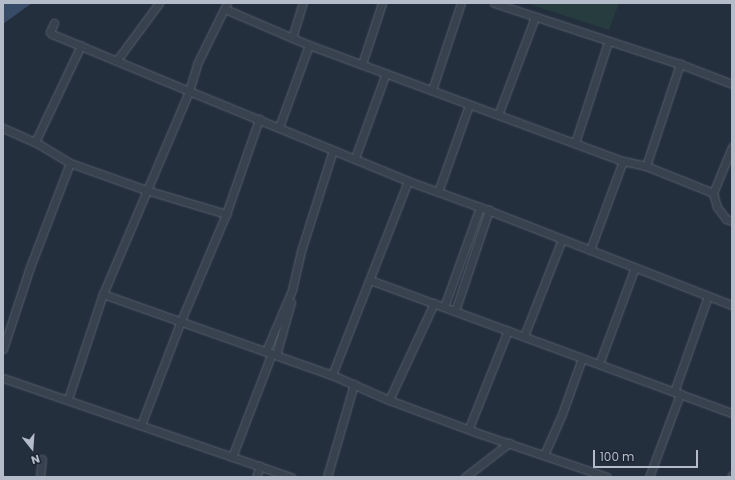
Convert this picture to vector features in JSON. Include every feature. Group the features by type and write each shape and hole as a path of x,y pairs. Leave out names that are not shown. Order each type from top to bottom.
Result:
{"street":[{"path":"117,60 159,3"},
{"path":"292,38 303,3"},
{"path":"362,64 382,3"},
{"path":"432,90 461,3"},
{"path":"494,3 608,42 680,64 732,84"},
{"path":"68,400 103,294 188,91 197,64 226,6 309,45 623,161 646,166 713,193"},
{"path":"498,115 535,17"},
{"path":"54,23 50,32 52,34 188,91 355,158 408,181 489,210 732,305"},
{"path":"575,143 608,42"},
{"path":"35,142 81,45"},
{"path":"279,128 309,45"},
{"path":"646,166 680,64"},
{"path":"355,158 386,73"},
{"path":"438,192 470,105"},
{"path":"141,424 180,323 226,214 259,119"},
{"path":"3,128 35,142 70,163 146,190 226,214"},
{"path":"732,147 713,193 717,208 726,219 732,222"},
{"path":"271,353 292,290 301,251 333,150"},
{"path":"590,250 623,161"},
{"path":"3,349 30,267 70,163"},
{"path":"332,375 408,181"},
{"path":"444,307 480,207"},
{"path":"455,311 489,210"},
{"path":"524,336 562,239"},
{"path":"599,364 635,267"},
{"path":"370,280 732,414"},
{"path":"232,457 292,296 292,290"},
{"path":"103,294 180,323 332,375 389,400 607,477"},
{"path":"649,477 708,296"},
{"path":"389,400 434,303"},
{"path":"469,428 508,330"},
{"path":"544,455 562,414 582,358"},
{"path":"3,378 141,424 291,477"},
{"path":"327,477 354,384"},
{"path":"465,477 509,443"},
{"path":"40,477 42,459"},
{"path":"256,477 260,466"}],"green space":[{"path":"526,3 619,3 609,30"}],"water":[{"path":"3,3 32,3 3,24"}]}
